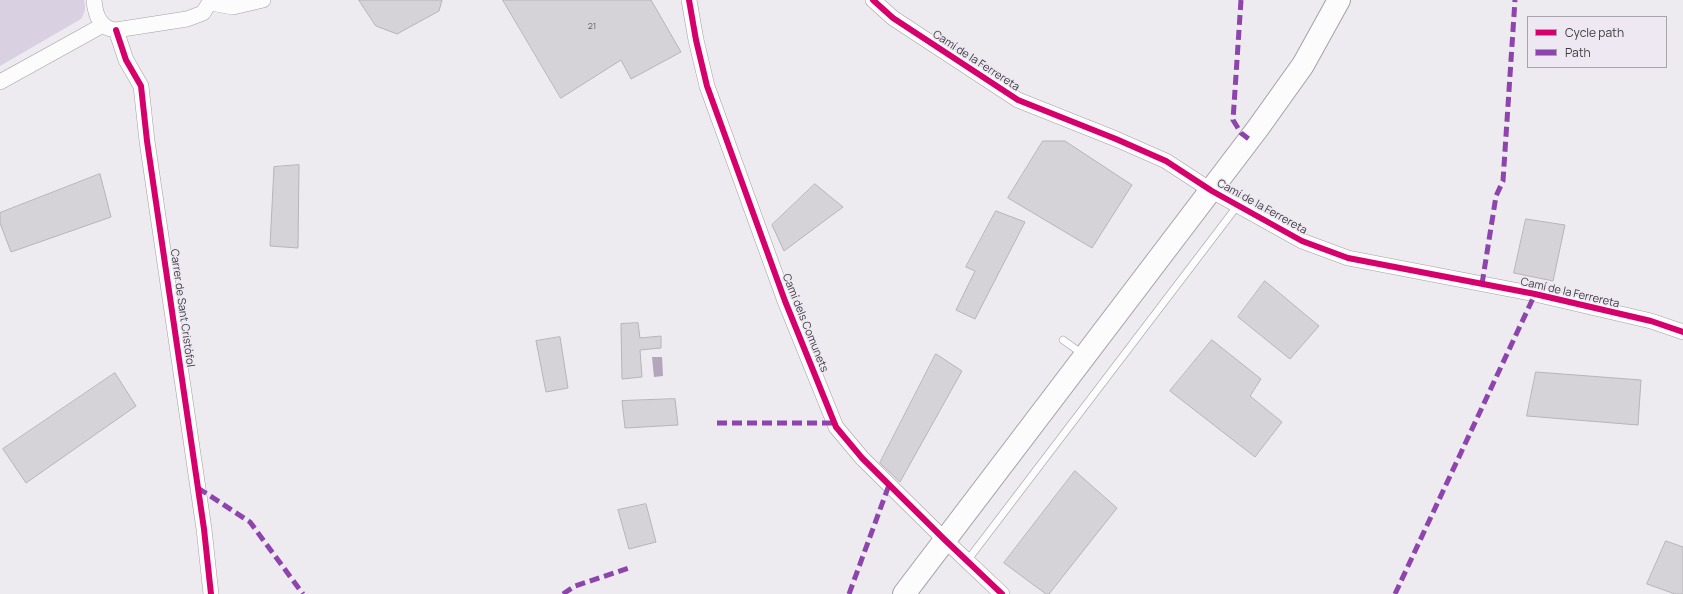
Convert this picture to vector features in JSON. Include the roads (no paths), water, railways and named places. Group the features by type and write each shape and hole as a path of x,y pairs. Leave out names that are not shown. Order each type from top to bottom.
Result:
{"main road":[{"path":"904,594 1212,191 1303,65 1339,0"}],"street":[{"name":"Carrer de Sant Cristòfol","path":"94,0 96,14 109,28 141,86 147,141 204,529 211,594"},
{"path":"0,82 109,28 187,19 203,13 211,1 233,8 263,0"},
{"name":"Camí dels Comunets","path":"690,0 696,40 707,86 785,301 836,427 862,458 944,540 1002,594"},
{"name":"Camí de la Ferrereta","path":"873,0 893,18 1018,100 1116,139 1166,161 1212,191 1302,241 1348,258 1535,294 1651,321 1683,332"}],"lane":[{"path":"967,561 1238,205"},
{"path":"1063,340 1085,356"}]}
